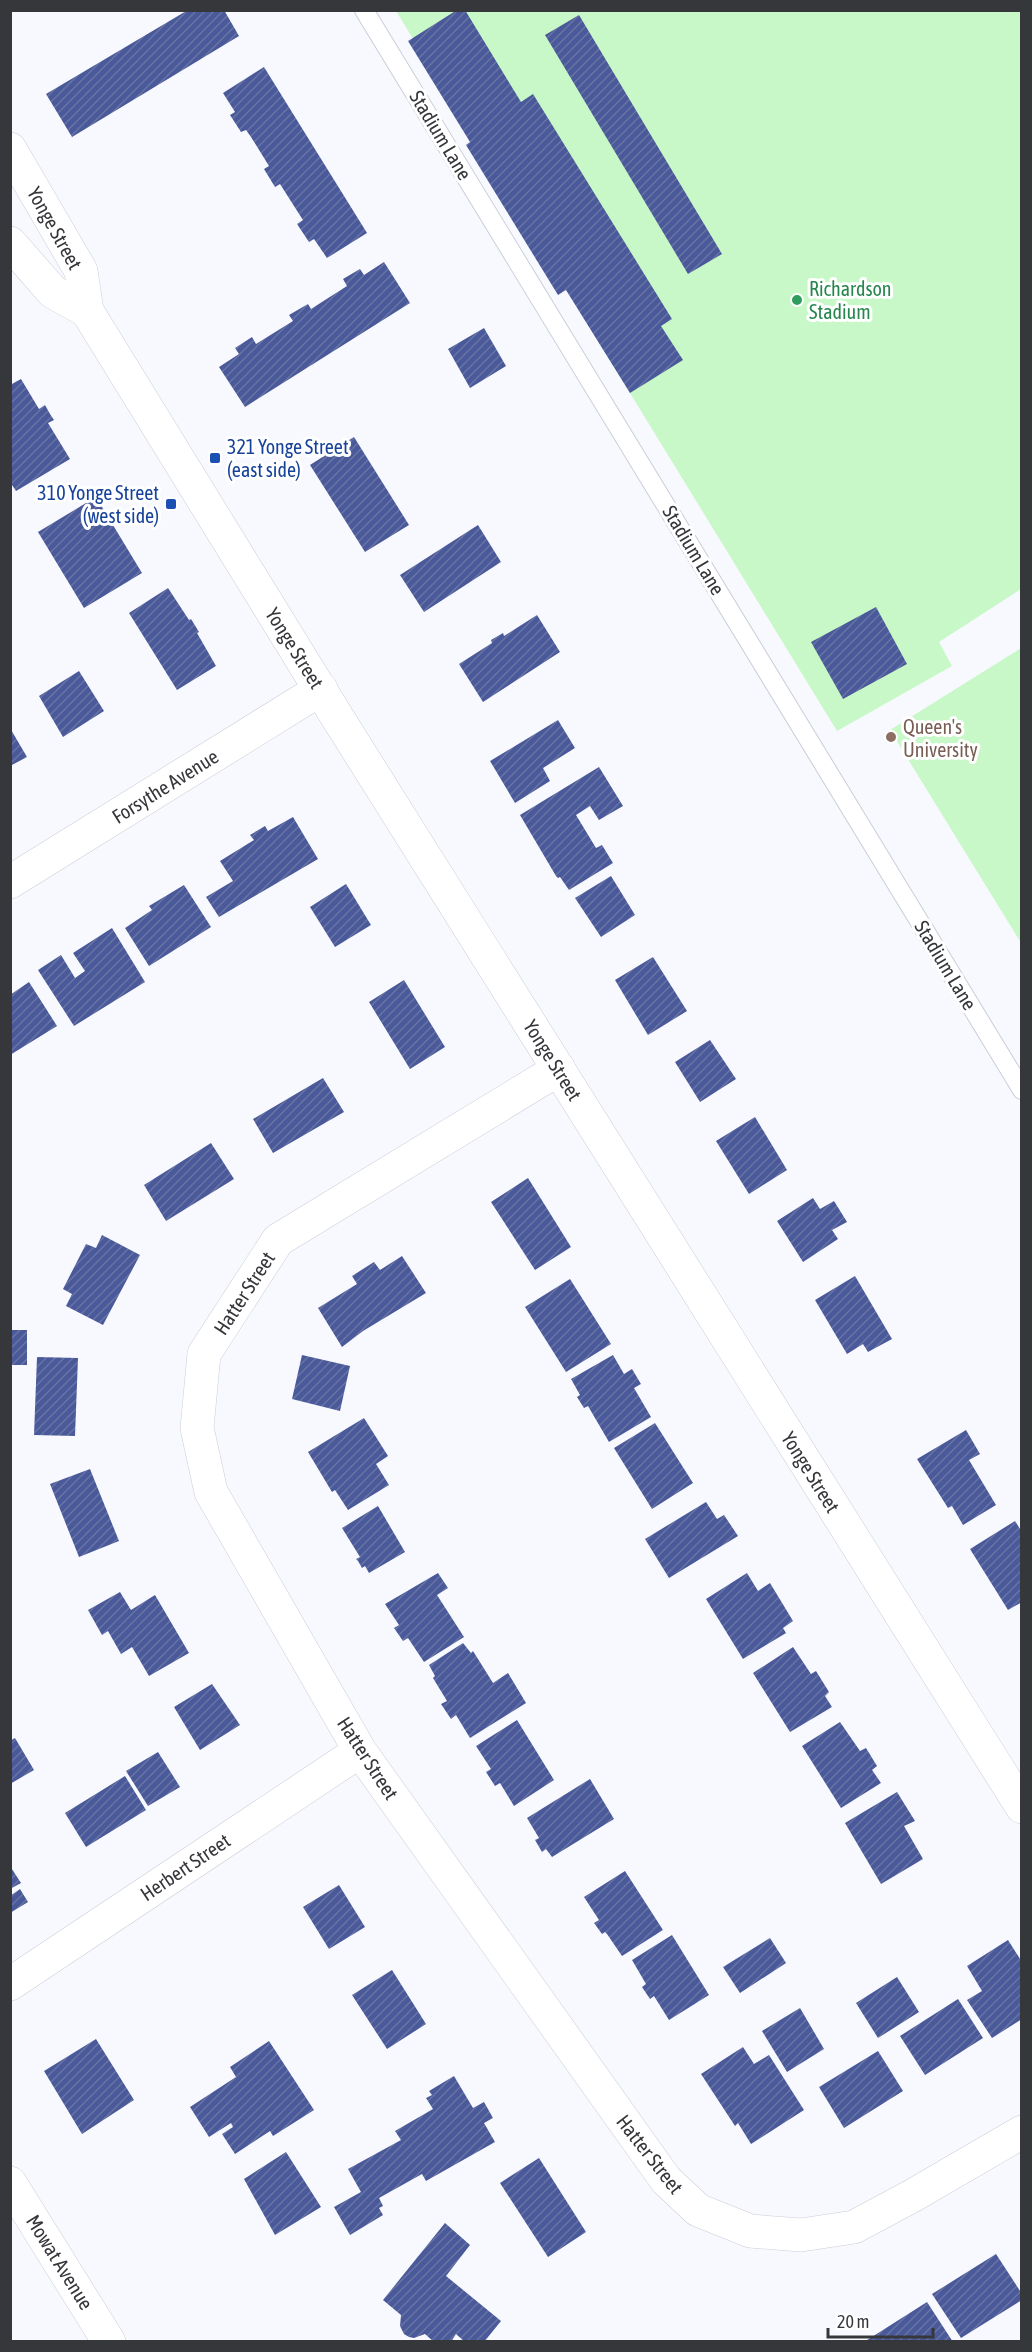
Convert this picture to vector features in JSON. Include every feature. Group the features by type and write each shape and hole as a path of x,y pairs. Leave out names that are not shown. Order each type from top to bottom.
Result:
{"street":[{"name":"Yonge Street","path":"10,149 81,271 87,311 321,690 1022,1807"},
{"name":"Yonge Street","path":"10,243 53,292 87,311"},
{"name":"Forsythe Avenue","path":"10,882 321,690"},
{"name":"Hatter Street","path":"559,1070 278,1240 204,1354 197,1428 211,1492 360,1750 666,2180 698,2210 750,2231 801,2235 854,2227 1022,2132"},
{"name":"Herbert Street","path":"10,1984 360,1750"},
{"name":"Mowat Avenue","path":"13,2194 109,2342"}],"lane":[{"name":"Stadium Lane","path":"364,10 1022,1090"}],"green space":[{"name":"Richardson Stadium","path":"396,11 1021,11 1021,589 939,642 952,666 837,731"},
{"path":"1021,648 1021,943 890,730"}],"building":[{"path":"188,10 224,10 239,36 72,137 46,94"},
{"path":"457,10 465,10 521,102 533,94 672,319 661,326 683,360 630,393 566,290 558,295 466,145 470,142 408,41"},
{"path":"579,15 722,254 688,274 545,35"},
{"path":"264,67 367,233 327,258 314,239 309,242 297,224 303,220 280,184 275,187 264,169 269,166 251,137 246,130 241,132 230,115 235,112 223,93"},
{"path":"384,262 410,303 245,407 219,367 239,354 235,348 252,337 256,344 293,321 289,315 308,304 311,309 347,286 343,279 360,269 364,275"},
{"path":"484,328 506,366 470,388 448,349"},
{"path":"21,379 39,409 45,405 54,420 48,423 70,459 16,491 10,482 10,385"},
{"path":"354,437 409,525 365,552 310,465"},
{"path":"96,497 142,573 84,608 38,532"},
{"path":"478,525 501,562 424,612 400,575"},
{"path":"168,588 199,632 197,633 216,666 177,690 129,613"},
{"path":"876,607 907,664 843,699 811,642"},
{"path":"537,615 560,652 483,702 459,664 492,643 491,640 503,633 504,636"},
{"path":"79,671 104,711 63,737 39,696"},
{"path":"558,720 575,748 543,768 550,781 515,803 490,761"},
{"path":"10,728 27,757 10,766"},
{"path":"599,767 623,806 599,820 590,806 576,815 596,848 602,845 613,863 569,890 560,877 556,876 520,815"},
{"path":"293,817 318,859 219,917 206,897 233,881 220,861 254,840 250,835 265,826 268,831"},
{"path":"611,876 635,915 601,937 575,898"},
{"path":"346,884 371,925 335,947 310,907"},
{"path":"184,885 211,927 149,966 125,928 152,910 149,906"},
{"path":"112,928 145,982 74,1026 38,970 61,955 75,978 85,971 73,953"},
{"path":"653,957 687,1011 648,1035 615,980"},
{"path":"404,980 445,1047 410,1069 369,1002"},
{"path":"29,982 57,1026 10,1055 10,995"},
{"path":"710,1040 736,1079 700,1102 675,1062"},
{"path":"323,1078 344,1112 273,1153 253,1119"},
{"path":"755,1117 787,1170 749,1194 716,1141"},
{"path":"211,1143 234,1179 166,1221 144,1185"},
{"path":"528,1178 571,1247 535,1270 491,1202"},
{"path":"813,1198 820,1209 834,1201 847,1222 832,1230 838,1239 803,1262 777,1221"},
{"path":"102,1235 140,1255 103,1325 66,1306 72,1294 63,1289 86,1244 96,1248"},
{"path":"402,1256 426,1293 363,1331 342,1347 318,1308 357,1284 352,1276 374,1262 380,1270"},
{"path":"855,1276 892,1339 868,1352 863,1344 847,1354 815,1300"},
{"path":"570,1279 611,1344 566,1372 525,1307"},
{"path":"10,1330 27,1330 27,1365 10,1365"},
{"path":"302,1355 350,1366 340,1411 292,1399"},
{"path":"613,1355 624,1374 632,1369 641,1384 634,1388 651,1417 609,1442 588,1406 584,1408 577,1397 580,1395 571,1379"},
{"path":"37,1357 78,1358 75,1436 34,1435"},
{"path":"364,1418 388,1456 376,1464 389,1485 348,1510 335,1490 332,1492 308,1452"},
{"path":"655,1423 693,1483 652,1509 614,1448"},
{"path":"966,1430 980,1454 969,1460 996,1505 963,1525 952,1506 948,1508 917,1459"},
{"path":"90,1469 119,1541 79,1557 50,1484"},
{"path":"706,1502 717,1519 724,1515 738,1536 669,1578 645,1539"},
{"path":"378,1506 405,1552 369,1573 365,1566 362,1568 356,1559 360,1557 342,1528"},
{"path":"1015,1521 1022,1532 1022,1602 1008,1610 970,1549"},
{"path":"438,1573 448,1588 437,1595 464,1637 424,1662 408,1638 403,1641 394,1628 399,1625 385,1604"},
{"path":"747,1573 758,1591 770,1583 793,1621 783,1628 786,1633 743,1659 706,1599"},
{"path":"120,1592 131,1610 155,1595 189,1653 149,1676 132,1647 121,1654 108,1631 102,1635 88,1610"},
{"path":"463,1643 471,1653 473,1651 493,1683 508,1673 526,1703 470,1738 456,1715 451,1719 441,1704 447,1701 433,1678 435,1676 429,1665"},
{"path":"793,1647 811,1674 816,1671 829,1692 825,1696 832,1707 790,1732 753,1673"},
{"path":"212,1684 240,1725 200,1750 174,1707"},
{"path":"517,1720 554,1780 514,1806 500,1783 495,1786 486,1772 491,1769 476,1746"},
{"path":"840,1722 860,1751 866,1748 877,1766 872,1770 881,1783 841,1808 802,1746"},
{"path":"15,1738 34,1770 10,1784 10,1741"},
{"path":"158,1752 180,1787 148,1806 126,1771"},
{"path":"125,1776 146,1810 86,1847 65,1813"},
{"path":"590,1779 614,1819 552,1857 546,1849 542,1852 535,1840 539,1838 527,1818"},
{"path":"897,1792 915,1821 904,1826 923,1859 881,1884 845,1823"},
{"path":"10,1866 21,1883 10,1889"},
{"path":"625,1871 663,1930 622,1956 607,1934 605,1932 602,1934 594,1923 599,1920 584,1897"},
{"path":"339,1885 365,1927 329,1949 303,1907"},
{"path":"20,1889 28,1902 10,1913 10,1896"},
{"path":"672,1935 709,1995 669,2020 654,1996 650,1999 642,1987 646,1984 632,1960"},
{"path":"770,1938 786,1963 740,1993 723,1967"},
{"path":"1008,1940 1022,1962 1022,2019 992,2038 967,2000 982,1991 967,1966"},
{"path":"392,1970 426,2024 387,2049 352,1995"},
{"path":"897,1977 919,2012 878,2038 856,2003"},
{"path":"958,1999 983,2038 925,2075 900,2036"},
{"path":"800,2008 824,2049 787,2072 762,2031"},
{"path":"96,2039 134,2100 82,2134 44,2071"},
{"path":"269,2041 314,2110 273,2136 270,2131 235,2154 222,2134 233,2127 231,2123 209,2137 190,2107 236,2077 230,2067"},
{"path":"743,2047 754,2064 769,2055 804,2110 751,2144 738,2123 735,2126 701,2074"},
{"path":"878,2051 903,2091 844,2128 819,2087"},
{"path":"454,2076 473,2108 484,2102 493,2118 484,2123 495,2142 426,2181 422,2174 379,2198 383,2206 379,2208 383,2215 350,2235 334,2207 361,2192 348,2169 401,2140 395,2131 433,2109 426,2098 432,2095 429,2091"},
{"path":"286,2152 321,2207 275,2235 244,2179"},
{"path":"539,2158 586,2232 548,2257 500,2183"},
{"path":"445,2223 470,2245 446,2276 501,2321 484,2342 465,2342 456,2334 451,2342 434,2342 425,2334 414,2338 409,2337 404,2334 400,2326 401,2315 383,2300"},
{"path":"996,2254 1022,2294 1022,2300 961,2338 932,2294"},
{"path":"927,2302 953,2342 864,2342"}],"place":[{"name":"Richardson Stadium","path":"797,300"},
{"name":"321 Yonge Street (east side)","path":"215,458"},
{"name":"310 Yonge Street (west side)","path":"171,504"},
{"name":"Queen's University","path":"891,737"}]}
